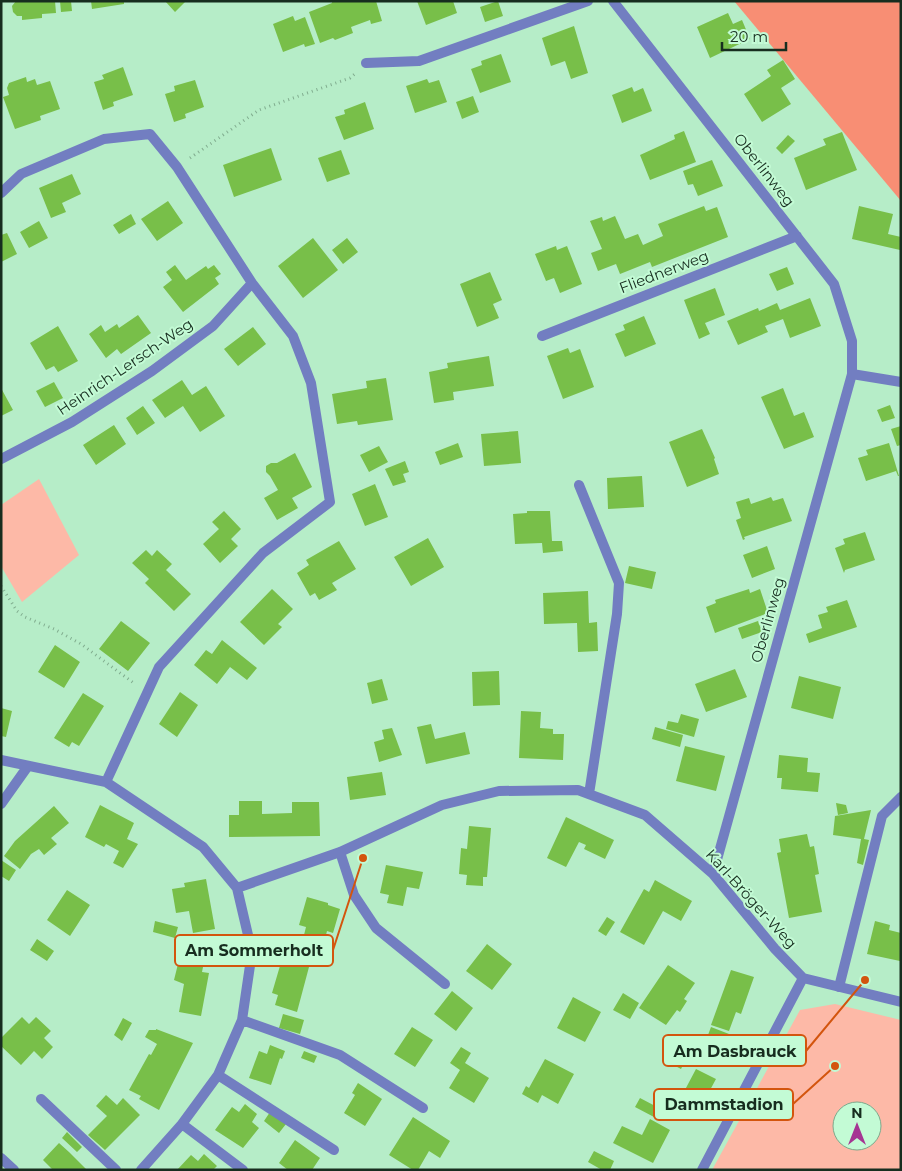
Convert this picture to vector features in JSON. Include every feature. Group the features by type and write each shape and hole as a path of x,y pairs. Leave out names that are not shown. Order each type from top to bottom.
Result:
{"street":[{"path":"366,63 419,61 588,1"},
{"name":"Oberlinweg","path":"613,1 834,284 852,340 852,374 713,874"},
{"path":"1,193 21,174 104,138 150,134 177,168 252,283 293,336 311,383 330,502 264,553 159,667 106,782"},
{"name":"Fliednerweg","path":"542,336 797,236"},
{"name":"Heinrich-Lersch-Weg","path":"1,459 72,422 152,370 213,326 252,283"},
{"path":"852,374 901,382"},
{"path":"578,485 619,583 617,614 589,794"},
{"path":"1,760 106,782 203,848 237,888 252,952 242,1020 218,1075 182,1124 141,1170"},
{"path":"1,804 28,766"},
{"name":"Karl-Bröger-Weg","path":"237,888 340,852 442,804 499,791 578,790 645,814 713,874 775,949 803,978"},
{"path":"839,987 882,816 901,797"},
{"path":"340,852 354,895 376,928 445,984"},
{"path":"702,1170 803,978 901,1002"},
{"path":"242,1020 340,1055 423,1108"},
{"path":"218,1075 334,1150"},
{"path":"41,1100 116,1170"},
{"path":"182,1124 243,1170"},
{"path":"1,1158 14,1170"}],"path":[{"path":"177,168 258,110 350,78 366,63"},
{"path":"1,586 18,612 82,644 147,693"}],"shaded area":[{"path":"734,1 901,1 901,201"},
{"path":"39,479 79,555 22,602 1,566 1,505"},
{"path":"835,1004 901,1020 901,1170 712,1170 800,1010"}],"building":[{"path":"16,1 55,1 56,13 42,14 42,18 22,20 22,16 17,16 13,12 12,6"},
{"path":"60,1 71,1 72,11 61,12"},
{"path":"91,1 124,1 124,4 92,9"},
{"path":"165,1 186,1 175,12"},
{"path":"332,1 376,1 382,21 371,24 370,20 351,27 353,33 320,43 309,12 332,3"},
{"path":"417,1 453,1 457,13 426,25"},
{"path":"498,1 503,16 485,22 480,7"},
{"path":"728,13 733,24 742,20 750,39 710,58 697,27"},
{"path":"293,16 295,21 305,17 315,44 305,47 304,44 283,52 273,24"},
{"path":"574,26 588,73 571,79 565,61 551,66 542,38"},
{"path":"501,54 511,82 480,93 471,69 482,65 481,61"},
{"path":"783,60 795,79 781,88 791,104 762,122 744,94 771,76 767,70"},
{"path":"123,67 133,95 113,102 114,106 103,110 94,82 104,79 102,75"},
{"path":"26,77 27,82 35,79 37,85 50,81 60,109 40,116 41,120 15,129 3,97 9,95 7,88 9,83"},
{"path":"427,79 429,83 439,80 447,102 415,113 406,86"},
{"path":"195,80 204,107 185,114 186,118 174,122 165,94 175,91 174,86"},
{"path":"632,87 634,92 643,88 652,111 622,123 612,95"},
{"path":"473,96 479,112 462,119 456,102"},
{"path":"365,102 374,129 344,140 335,117 345,114 344,110"},
{"path":"684,131 696,162 650,180 640,155 675,139 674,135"},
{"path":"842,132 857,170 806,190 794,158 826,145 823,139"},
{"path":"788,135 795,141 782,154 776,148"},
{"path":"271,148 282,180 234,197 223,165"},
{"path":"341,150 350,174 327,182 318,158"},
{"path":"712,160 723,186 698,196 693,184 688,185 683,171"},
{"path":"72,174 81,194 62,203 66,212 51,218 39,188"},
{"path":"168,201 183,223 157,241 141,219"},
{"path":"704,206 706,211 717,207 728,237 652,267 650,262 620,274 616,264 598,271 591,253 602,249 590,221 602,217 603,221 615,216 625,239 638,234 643,245 663,236 658,224"},
{"path":"859,206 893,214 888,234 901,237 900,250 852,239"},
{"path":"131,214 136,224 119,234 113,225"},
{"path":"39,221 48,238 29,248 20,232"},
{"path":"7,233 17,254 1,262 1,235"},
{"path":"313,238 338,270 303,298 278,266"},
{"path":"347,238 358,252 343,264 332,250"},
{"path":"556,246 557,250 567,246 582,284 560,293 554,278 546,281 535,254"},
{"path":"175,265 186,280 206,266 208,269 214,265 221,274 215,278 219,284 183,312 163,287 172,280 166,272"},
{"path":"787,267 794,284 777,291 769,274"},
{"path":"490,272 502,300 493,304 499,318 477,327 460,284"},
{"path":"715,288 725,315 705,323 710,334 699,339 684,300"},
{"path":"810,298 821,326 790,338 783,319 765,326 768,332 738,345 727,321 758,308 759,311 777,303 780,310"},
{"path":"138,315 151,333 121,354 117,349 106,358 89,334 101,325 105,332 117,324 119,328"},
{"path":"644,316 656,344 625,357 615,334 625,330 623,325"},
{"path":"58,326 78,361 58,372 54,366 46,370 30,343"},
{"path":"253,327 266,344 238,366 224,349"},
{"path":"568,348 570,353 580,349 594,387 563,399 547,356"},
{"path":"489,356 494,386 453,392 454,400 434,403 429,372 448,368 447,363"},
{"path":"386,378 393,420 358,425 357,421 337,424 332,394 367,388 366,381"},
{"path":"182,380 192,395 206,386 225,416 200,432 183,406 165,418 152,400"},
{"path":"54,382 63,398 45,407 36,391"},
{"path":"1,388 13,410 1,416"},
{"path":"783,388 794,416 804,412 814,437 784,449 761,397"},
{"path":"890,405 895,418 882,422 877,410"},
{"path":"143,406 155,423 137,435 126,418"},
{"path":"114,425 126,444 96,465 83,445"},
{"path":"901,426 901,445 897,446 891,429"},
{"path":"702,429 715,458 719,474 687,487 669,442"},
{"path":"518,431 521,463 484,466 481,434"},
{"path":"458,443 463,457 440,465 435,452"},
{"path":"889,443 899,476 896,471 866,481 858,458 868,455 866,450"},
{"path":"379,446 388,462 369,472 360,455"},
{"path":"295,453 312,487 292,498 298,508 277,520 264,498 278,490 266,472 266,466 271,463 277,463"},
{"path":"405,461 409,472 403,474 406,482 393,486 385,469"},
{"path":"642,476 644,507 608,509 607,478"},
{"path":"375,484 388,517 365,526 352,494"},
{"path":"771,497 773,501 783,498 792,521 744,537 745,539 743,540 736,520 741,518 736,502 749,498 751,504"},
{"path":"224,511 241,529 231,539 238,546 220,563 203,544 219,529 212,522"},
{"path":"527,511 550,511 552,541 562,541 563,551 543,553 542,543 515,544 513,514 527,513"},
{"path":"865,532 875,560 845,570 844,573 835,548 845,544 843,539"},
{"path":"428,538 444,567 411,586 394,557"},
{"path":"339,541 356,569 332,583 337,590 319,600 315,593 310,596 297,573 309,565 306,560"},
{"path":"767,546 775,569 752,578 743,555"},
{"path":"146,550 152,556 157,550 172,564 166,570 191,594 174,611 145,583 149,579 132,563"},
{"path":"629,566 656,572 652,589 625,583"},
{"path":"272,589 293,609 278,624 282,627 264,645 240,622"},
{"path":"749,589 750,593 760,589 768,613 715,633 706,607 716,603 715,600"},
{"path":"588,591 589,623 597,622 598,651 578,652 577,623 544,624 543,593"},
{"path":"847,600 857,627 809,643 806,634 822,628 818,615 828,612 826,607"},
{"path":"121,621 150,643 128,671 99,649"},
{"path":"758,621 762,632 742,639 738,628"},
{"path":"222,640 257,668 247,680 230,667 217,684 194,665 206,650 212,654"},
{"path":"55,645 80,662 64,688 38,672"},
{"path":"735,669 747,697 706,712 695,684"},
{"path":"499,671 500,705 473,706 472,672"},
{"path":"799,676 841,687 833,719 791,708"},
{"path":"382,679 388,700 372,704 367,683"},
{"path":"180,692 198,705 177,737 159,724"},
{"path":"83,693 104,706 79,746 72,742 69,747 54,738"},
{"path":"1,708 12,711 6,737 1,736"},
{"path":"521,711 541,712 540,728 553,729 553,734 564,734 563,760 519,758"},
{"path":"681,714 699,719 694,737 666,729 668,721 678,723"},
{"path":"431,724 435,739 465,732 470,754 426,764 417,727"},
{"path":"655,727 683,735 680,747 652,739"},
{"path":"392,728 402,755 379,762 374,742 384,739 382,730"},
{"path":"685,746 725,756 716,791 676,781"},
{"path":"779,755 808,758 807,772 820,773 818,792 781,789 782,778 777,778"},
{"path":"382,772 386,795 350,800 347,777"},
{"path":"239,801 262,801 262,814 292,813 292,802 319,802 320,836 229,837 229,815 239,815"},
{"path":"836,803 846,805 848,813 838,815"},
{"path":"100,805 134,823 127,839 138,844 123,868 113,863 119,851 106,844 104,847 85,837"},
{"path":"54,806 69,823 51,838 57,844 44,855 39,849 31,854 20,869 4,856 15,841"},
{"path":"871,810 864,839 869,840 863,865 857,863 861,839 833,835 835,816"},
{"path":"566,817 614,840 605,859 584,849 586,845 579,842 566,867 547,858"},
{"path":"469,826 491,828 487,877 483,877 483,886 466,885 467,875 459,874 461,848 467,849"},
{"path":"807,834 810,847 814,846 819,874 815,875 822,912 789,918 777,853 781,852 779,839"},
{"path":"1,860 16,870 9,881 1,876"},
{"path":"386,865 423,872 419,889 407,887 403,906 387,903 389,895 380,893"},
{"path":"206,879 215,929 193,933 189,911 176,913 172,889 185,887 184,883"},
{"path":"655,880 692,901 681,921 663,911 644,945 620,932 644,889 649,892"},
{"path":"67,890 90,905 70,936 47,920"},
{"path":"307,897 328,903 328,905 340,909 333,933 327,931 326,935 322,935 321,940 304,935 306,927 299,925"},
{"path":"607,917 615,922 606,936 598,931"},
{"path":"155,921 178,927 175,938 153,932"},
{"path":"875,921 890,925 889,930 901,933 900,961 867,954"},
{"path":"37,939 54,951 47,961 30,950"},
{"path":"487,944 512,964 492,990 466,971"},
{"path":"180,956 204,962 202,972 209,973 201,1016 179,1012 184,984 174,980"},
{"path":"282,959 309,967 297,1012 275,1005 278,995 272,993"},
{"path":"668,965 695,983 684,999 687,1001 680,1012 677,1010 666,1025 639,1008"},
{"path":"731,970 754,977 741,1014 736,1012 729,1031 711,1025"},
{"path":"452,991 473,1008 456,1031 434,1014"},
{"path":"623,993 639,1003 630,1019 613,1010"},
{"path":"573,997 601,1012 585,1042 557,1028"},
{"path":"283,1014 304,1020 300,1034 279,1028"},
{"path":"22,1017 29,1024 36,1017 51,1031 44,1038 53,1047 42,1059 34,1051 21,1065 1,1046 1,1038"},
{"path":"123,1018 132,1023 122,1041 114,1035"},
{"path":"412,1027 433,1040 415,1067 394,1054"},
{"path":"711,1027 729,1034 723,1050 705,1043"},
{"path":"156,1029 193,1043 159,1110 139,1099 141,1096 129,1090 149,1054 151,1055 157,1044 145,1037 149,1030"},
{"path":"672,1044 689,1053 681,1069 664,1060"},
{"path":"270,1045 285,1051 282,1059 280,1058 271,1085 249,1078 259,1051 267,1054"},
{"path":"461,1047 471,1053 465,1063 489,1078 474,1103 449,1088 460,1070 450,1063"},
{"path":"304,1051 317,1056 314,1063 301,1058"},
{"path":"545,1059 574,1074 558,1104 542,1095 538,1103 522,1094 526,1086 529,1088"},
{"path":"696,1069 716,1079 697,1114 678,1103"},
{"path":"358,1083 382,1099 365,1126 344,1113 355,1095 352,1093"},
{"path":"106,1095 117,1105 123,1098 140,1115 105,1150 88,1135 107,1116 96,1106"},
{"path":"640,1098 659,1108 654,1117 635,1107"},
{"path":"245,1104 257,1114 252,1122 259,1128 243,1148 215,1130 232,1107 239,1112"},
{"path":"270,1112 286,1124 279,1133 264,1121"},
{"path":"413,1117 450,1141 440,1158 429,1151 418,1170 413,1170 389,1155"},
{"path":"650,1119 670,1130 653,1163 613,1143 622,1126 642,1135"},
{"path":"67,1132 82,1147 77,1152 62,1138"},
{"path":"295,1140 320,1158 312,1170 288,1170 279,1163"},
{"path":"59,1143 87,1170 53,1170 43,1160"},
{"path":"594,1151 614,1161 610,1170 602,1170 588,1162"},
{"path":"204,1154 217,1166 213,1170 177,1170 191,1155 198,1161"}],"place":[{"name":"Am Sommerholt","path":"363,858"},
{"name":"Am Dasbrauck","path":"865,980"},
{"name":"Dammstadion","path":"835,1066"}]}
